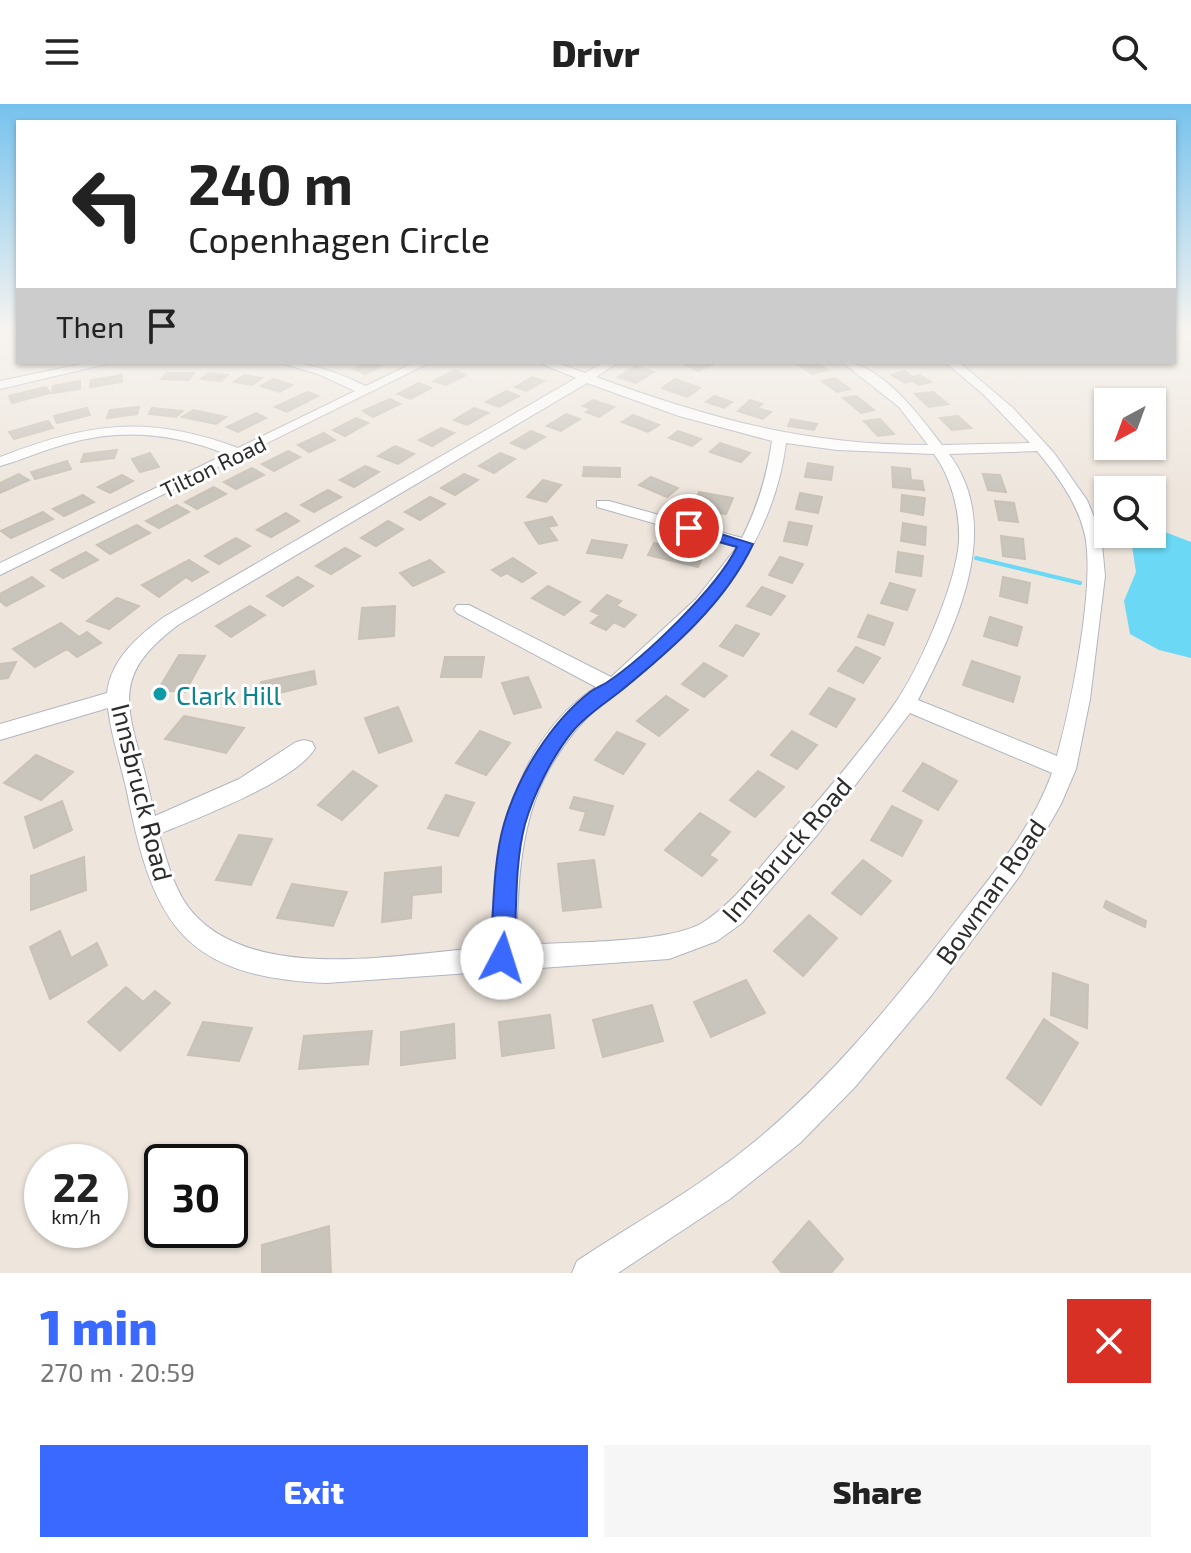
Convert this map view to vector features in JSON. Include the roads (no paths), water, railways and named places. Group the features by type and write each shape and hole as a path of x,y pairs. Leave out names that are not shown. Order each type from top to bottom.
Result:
{"street":[{"path":"352,385 366,391"},
{"name":"Tilton Road","path":"0,570 379,385"},
{"name":"Innsbruck Road","path":"572,385 171,621 148,638 132,657 123,672 117,698 147,829 170,901 186,922 208,940 251,961 290,968 358,969 669,947 708,933 733,915 810,827 906,703 935,648 962,569 967,542 965,512 951,467 904,404 878,385"},
{"path":"606,385 686,413 780,438 867,449 941,451 1040,447"},
{"name":"Bowman Road","path":"589,1273 759,1158 836,1087 909,1005 1019,858 1050,805 1065,769 1082,689 1097,551 1089,519 1077,497 1040,447 980,385"},
{"path":"0,462 71,437 153,429 202,438 238,453"},
{"path":"502,958 511,846 515,824 532,780 564,728 597,696 614,687 716,591 734,568 768,502 779,460 780,438"},
{"path":"603,504 745,544"},
{"path":"463,609 614,687"},
{"path":"0,732 117,698"},
{"path":"906,703 1065,769"},
{"path":"147,829 240,792 269,776 304,748"}],"water":[{"path":"1166,532 1191,542 1191,658 1159,650 1130,634 1124,601 1136,572 1132,548 1166,548"}],"waterway":[{"path":"976,558 1080,583"}],"place":[{"name":"Clark Hill","path":"160,694"}]}
